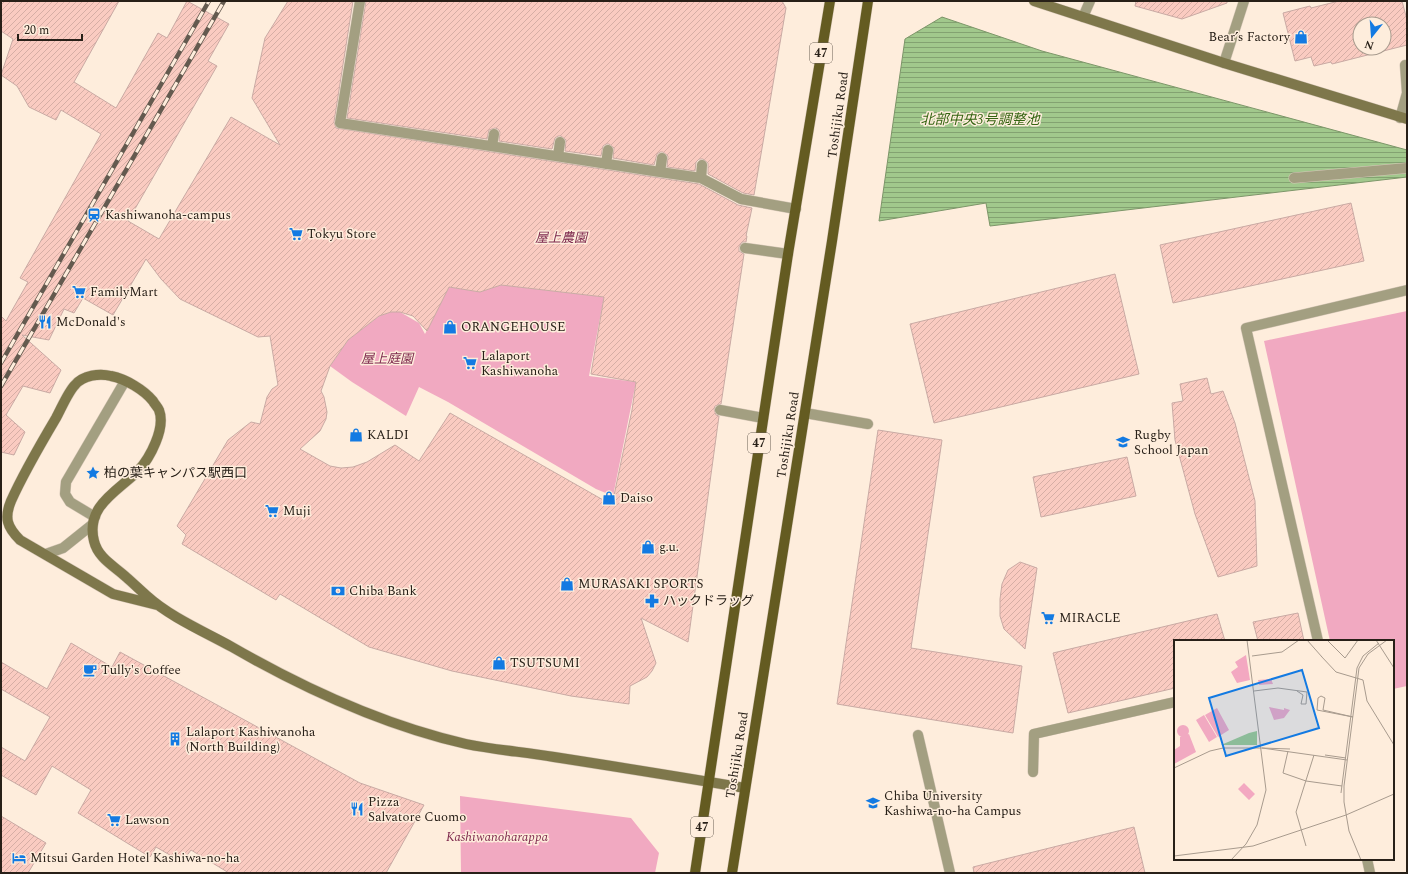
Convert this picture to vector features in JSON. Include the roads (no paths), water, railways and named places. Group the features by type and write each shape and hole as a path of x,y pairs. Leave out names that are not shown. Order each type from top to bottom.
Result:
{"main road":[{"name":"Toshijiku Road","path":"695,873 788,254 830,1"},
{"name":"Toshijiku Road","path":"732,873 831,249 868,1"}],"street":[{"path":"360,1 340,123 700,178 741,199 796,209"},
{"path":"1034,1 1224,63 1404,118 1407,94 1405,65"},
{"path":"1083,17 1090,1"},
{"path":"1224,63 1244,1"},
{"path":"492,146 494,134"},
{"path":"558,156 560,142"},
{"path":"606,164 608,150"},
{"path":"660,172 662,158"},
{"path":"700,178 702,165"},
{"path":"1294,178 1407,168"},
{"path":"745,248 788,254"},
{"path":"1318,640 1246,328 1407,290"},
{"path":"46,554 63,548 94,520 110,494 138,470 149,456 157,439 161,423 159,410 148,395 125,381 110,375 97,375 86,377 75,384 16,490 7,510 7,520 11,531 20,540 114,594 157,605"},
{"path":"94,520 70,502 65,494 66,482 125,381"},
{"path":"720,410 763,418"},
{"path":"804,413 868,424"},
{"path":"94,520 93,539 97,551 157,605 268,668 312,690 349,706 398,724 467,744 745,788"},
{"path":"1033,772 1034,734 1174,702"},
{"path":"918,735 950,873"},
{"path":"1367,860 1370,873"}],"water":[{"name":"北部中央3号調整池","path":"942,17 1042,51 1407,150 1407,177 990,226 986,203 879,221 905,39"}],"railway":[{"path":"1,363 209,1"},
{"path":"1,386 224,1"}],"place":[{"name":"Bear’s Factory","path":"1301,37"},
{"name":"Kashiwanoha-campus","path":"94,215"},
{"name":"Tokyu Store","path":"296,234"},
{"name":"FamilyMart","path":"79,292"},
{"name":"McDonald's","path":"45,322"},
{"name":"ORANGEHOUSE","path":"450,327"},
{"name":"Lalaport Kashiwanoha","path":"470,363"},
{"name":"KALDI","path":"356,435"},
{"name":"Rugby School Japan","path":"1123,442"},
{"name":"柏の葉キャンパス駅西口","path":"93,473"},
{"name":"Daiso","path":"609,498"},
{"name":"Muji","path":"272,511"},
{"name":"g.u.","path":"648,547"},
{"name":"MURASAKI SPORTS","path":"567,584"},
{"name":"Chiba Bank","path":"338,591"},
{"name":"ハックドラッグ","path":"652,601"},
{"name":"MIRACLE","path":"1048,618"},
{"name":"TSUTSUMI","path":"499,663"},
{"name":"Tully's Coffee","path":"90,670"},
{"name":"Lalaport Kashiwanoha (North Building)","path":"175,739"},
{"name":"Chiba University Kashiwa-no-ha Campus","path":"873,803"},
{"name":"Pizza Salvatore Cuomo","path":"357,809"},
{"name":"Lawson","path":"114,820"},
{"name":"Mitsui Garden Hotel Kashiwa-no-ha","path":"19,858"}],"park label":[{"name":"屋上農園","path":"561,238"},
{"name":"屋上庭園","path":"387,359"},
{"name":"Kashiwanoharappa","path":"497,837"}]}
